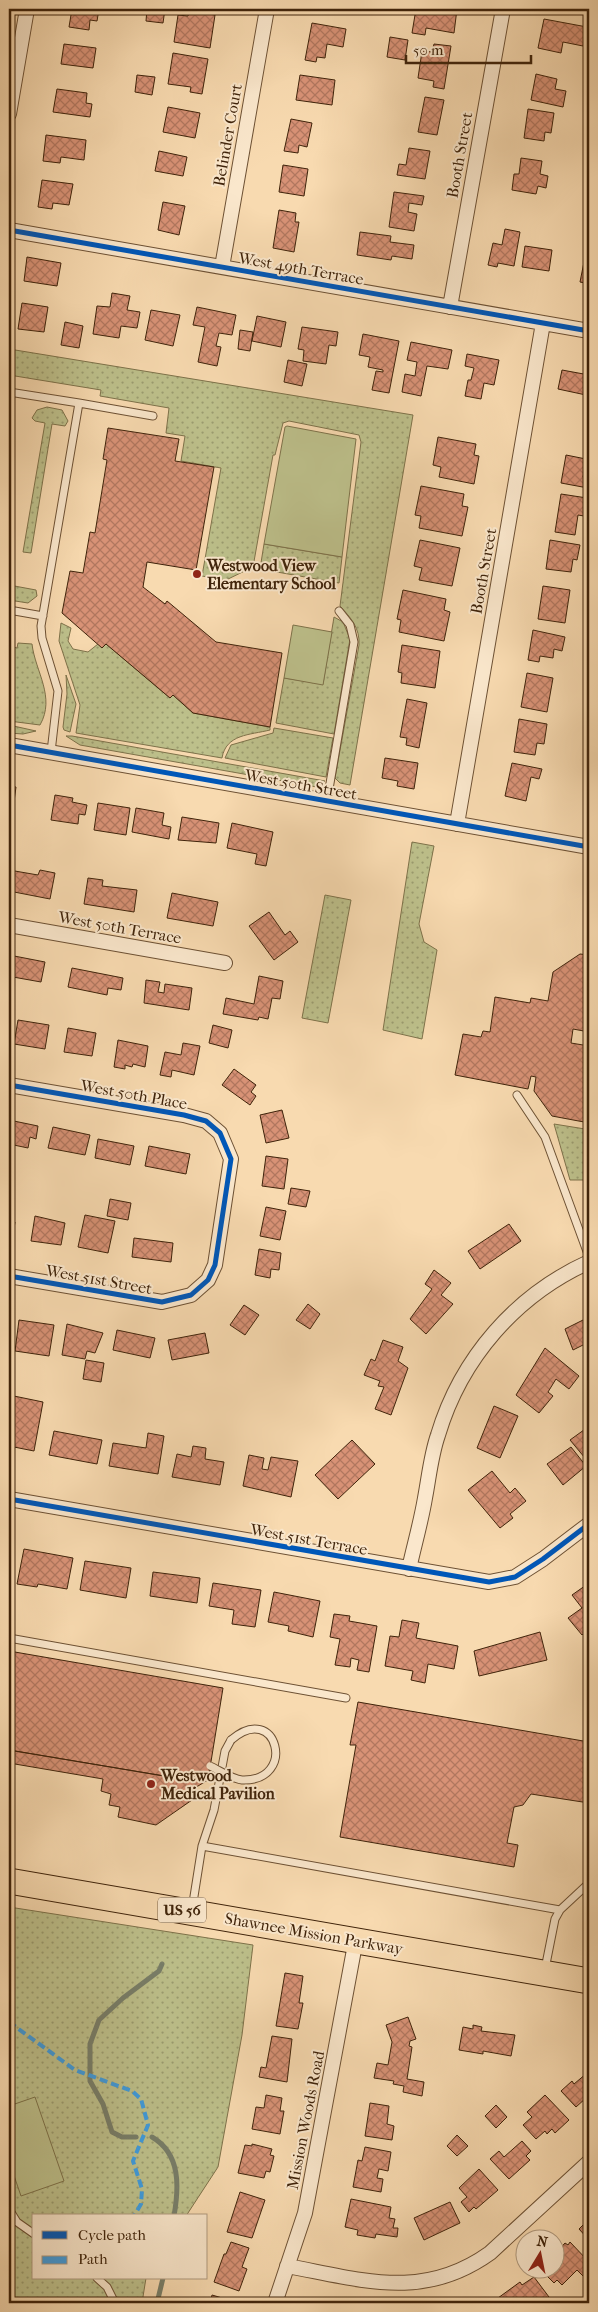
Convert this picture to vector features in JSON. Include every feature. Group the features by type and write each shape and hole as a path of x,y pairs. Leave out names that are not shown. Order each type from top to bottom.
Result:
{"highway":[{"name":"Shawnee Mission Parkway","path":"9,1881 589,1981"}],"street":[{"path":"9,114 27,9"},
{"name":"Belinder Court","path":"222,267 267,9"},
{"name":"Booth Street","path":"450,307 503,9"},
{"name":"West 49th Terrace","path":"9,230 589,331"},
{"name":"Booth Street","path":"457,824 543,323"},
{"name":"West 50th Street","path":"9,745 589,847"},
{"name":"West 50th Terrace","path":"9,925 225,963"},
{"name":"West 50th Place","path":"9,1084 184,1115 206,1122 220,1133 231,1159 222,1222"},
{"name":"West 51st Street","path":"9,1276 162,1302 191,1295 208,1280 215,1265 222,1222"},
{"path":"409,1569 437,1437 451,1400 466,1370 481,1348 515,1310 557,1278 589,1262"},
{"name":"West 51st Terrace","path":"9,1499 489,1582 515,1577 544,1559 589,1524"},
{"name":"Mission Woods Road","path":"275,2303 305,2213 356,1940"},
{"path":"288,2266 393,2283 430,2281 449,2276 474,2264 490,2252 589,2162"}],"lane":[{"path":"9,392 153,416"},
{"path":"51,752 58,691 42,638 43,616 79,403"},
{"path":"9,610 43,616"},
{"path":"327,801 354,642 350,625 338,611"},
{"path":"516,1095 546,1138 589,1257"},
{"path":"9,1638 346,1698"},
{"path":"191,1912 202,1846 214,1810 224,1751 230,1740 255,1728 266,1732 273,1739 277,1747 277,1757 273,1765 259,1777 241,1780 210,1766"},
{"path":"202,1846 560,1910"},
{"path":"545,1973 555,1919 560,1910 589,1883"},
{"path":"9,2209 18,2222 32,2232"},
{"path":"99,2280 107,2287 115,2303"}],"green space":[{"path":"9,349 413,415 350,785 340,783 335,778 359,645 356,628 340,606 361,442 359,435 289,421 283,423 275,455 273,455 253,567 226,580 202,576 221,468 181,461 185,436 166,433 169,408 100,396 101,390 9,375"},
{"path":"47,407 62,410 68,421 65,426 52,424 31,553 23,552 45,423 35,421 32,418 37,410"},
{"path":"285,427 356,439 342,557 264,544"},
{"path":"264,544 342,557 339,583 260,569"},
{"path":"9,585 36,590 37,596 28,603 9,600"},
{"path":"334,617 343,622 350,639 334,734 276,723 284,678 323,684"},
{"path":"61,623 71,628 68,641 73,649 88,652 98,644 102,648 106,644 170,698 173,695 193,713 270,727 270,730 234,740 224,750 222,758 76,733 80,705 59,641"},
{"path":"293,625 332,632 323,685 284,678"},
{"path":"18,643 32,644 43,684 46,704 40,725 9,721 9,646 17,648"},
{"path":"66,675 76,704 70,732 64,730 63,727 67,694"},
{"path":"9,725 36,731 23,734 9,733"},
{"path":"274,728 333,738 326,777 225,758 231,745 273,733"},
{"path":"66,736 325,781 317,787 80,745"},
{"path":"412,842 434,846 419,924 424,942 437,950 422,1039 383,1030"},
{"path":"325,895 351,900 328,1023 302,1018"},
{"path":"554,1124 585,1129 589,1126 589,1180 570,1180"},
{"path":"9,1907 253,1945 242,2035 218,2167 187,2214 32,2214 32,2280 146,2280 142,2303 9,2303"},
{"path":"35,2097 64,2181 21,2196 9,2161 9,2106"}],"building":[{"path":"72,9 99,9 97,21 90,20 89,30 69,27"},
{"path":"147,9 165,9 163,23 146,21"},
{"path":"416,9 457,9 454,33 426,28 425,35 412,33"},
{"path":"189,11 215,15 210,48 174,42 178,15 188,16"},
{"path":"544,19 587,27 583,46 563,42 561,53 538,48"},
{"path":"312,23 346,29 343,47 327,44 325,58 317,57 316,62 305,60"},
{"path":"390,37 408,40 405,60 387,57"},
{"path":"64,44 96,48 93,68 61,64"},
{"path":"434,44 451,46 444,89 433,87 434,81 418,78 422,51 432,52"},
{"path":"173,53 208,59 202,94 190,92 191,87 168,84"},
{"path":"536,74 557,79 555,89 566,91 563,107 531,100"},
{"path":"137,75 155,77 152,95 135,92"},
{"path":"300,75 335,80 332,105 296,100"},
{"path":"57,89 87,93 86,103 92,104 90,117 53,112"},
{"path":"425,97 444,100 437,135 418,132"},
{"path":"168,107 200,113 195,138 163,132"},
{"path":"528,109 554,113 551,133 545,132 544,141 524,138"},
{"path":"291,119 312,123 307,147 299,145 298,153 284,151"},
{"path":"46,135 86,140 84,160 61,157 60,163 43,161"},
{"path":"409,148 430,151 425,179 397,175 399,164 406,165"},
{"path":"159,151 187,157 183,176 155,171"},
{"path":"521,158 542,161 540,174 548,176 546,188 538,186 536,194 512,190 514,174 519,174"},
{"path":"283,165 308,169 304,196 279,192"},
{"path":"42,180 73,184 69,205 53,203 52,209 38,207"},
{"path":"394,192 424,196 422,205 409,203 408,212 417,214 414,231 389,227"},
{"path":"163,202 185,206 179,235 158,230"},
{"path":"279,210 296,213 295,222 299,222 294,252 273,248"},
{"path":"505,229 520,232 514,266 498,263 497,267 488,265 493,243 502,245"},
{"path":"360,232 391,236 390,242 414,245 412,259 392,256 391,260 357,255"},
{"path":"525,246 552,250 549,271 522,267"},
{"path":"586,252 589,252 589,284 580,282"},
{"path":"27,257 61,263 57,286 24,281"},
{"path":"112,293 130,296 127,310 140,312 137,328 121,326 119,338 93,334 97,306 110,307"},
{"path":"22,303 48,307 44,332 18,329"},
{"path":"197,307 236,315 232,335 219,333 216,346 221,347 217,366 198,362 205,327 193,325"},
{"path":"151,310 180,315 173,346 145,340"},
{"path":"257,316 286,322 281,347 252,341"},
{"path":"65,322 83,326 79,348 61,345"},
{"path":"302,327 338,332 336,346 329,345 326,364 303,361 304,350 298,349"},
{"path":"240,330 253,332 250,351 238,349"},
{"path":"363,334 399,341 389,393 372,390 376,371 383,372 383,370 368,367 370,357 359,355"},
{"path":"411,342 452,350 448,369 427,366 421,396 402,392 405,374 415,376 417,362 407,360"},
{"path":"467,354 499,360 494,385 484,383 481,399 465,396 468,380 471,380 474,368 465,366"},
{"path":"288,360 307,364 302,386 284,382"},
{"path":"562,370 589,375 586,395 558,389"},
{"path":"108,428 179,439 175,461 214,467 196,570 147,562 143,587 165,604 167,601 216,642 282,653 270,727 193,713 173,695 170,698 106,644 102,648 62,613 70,571 83,573 90,532 95,533 107,460 103,459"},
{"path":"438,437 476,444 474,455 479,456 474,484 439,477 441,467 433,465"},
{"path":"566,455 586,459 583,477 589,478 588,488 561,483"},
{"path":"421,486 464,494 462,506 468,507 462,536 419,528 421,516 415,515"},
{"path":"561,494 587,498 584,516 578,515 575,535 555,532"},
{"path":"420,540 460,548 452,586 419,580 422,568 414,566"},
{"path":"550,540 580,545 577,560 573,559 571,572 546,569"},
{"path":"543,586 570,590 565,623 538,619"},
{"path":"403,590 446,599 444,610 450,612 444,641 399,632 401,620 397,619"},
{"path":"533,630 565,637 562,651 554,649 553,658 540,656 539,662 528,660"},
{"path":"402,645 440,651 435,688 401,683 402,673 398,672"},
{"path":"527,673 553,678 547,712 521,707"},
{"path":"407,699 427,703 419,748 406,745 407,738 400,737"},
{"path":"519,719 547,724 544,744 537,743 535,755 514,752"},
{"path":"385,758 418,763 414,789 397,786 398,781 382,778"},
{"path":"512,763 542,769 539,779 531,777 526,801 505,796"},
{"path":"9,786 16,787 13,809 9,808"},
{"path":"55,795 73,798 72,802 87,805 85,815 79,814 78,824 51,820"},
{"path":"98,803 130,808 126,835 94,830"},
{"path":"136,808 164,813 162,825 171,827 169,839 132,832"},
{"path":"182,817 219,823 216,843 178,840"},
{"path":"232,823 273,832 266,866 255,864 257,854 227,848"},
{"path":"9,870 38,875 40,870 55,873 50,899 9,891"},
{"path":"88,878 103,880 102,886 137,890 134,912 84,904"},
{"path":"172,893 218,902 213,926 167,918"},
{"path":"269,912 285,935 290,931 298,942 274,960 249,926"},
{"path":"580,954 589,955 589,1032 573,1029 571,1043 589,1046 589,1118 584,1122 552,1116 534,1091 536,1077 531,1076 528,1089 455,1075 463,1034 481,1037 483,1031 490,1032 495,997 530,1003 531,998 548,1001 553,972"},
{"path":"9,955 45,962 41,982 13,977 14,972 9,971"},
{"path":"72,968 123,978 121,990 108,988 107,995 68,987"},
{"path":"259,976 283,981 280,999 272,998 268,1019 259,1017 258,1020 223,1014 226,998 254,1004"},
{"path":"146,980 160,982 158,992 164,993 165,984 192,988 189,1010 144,1003"},
{"path":"18,1020 49,1025 45,1049 14,1044"},
{"path":"213,1025 232,1030 228,1048 209,1043"},
{"path":"68,1028 96,1033 92,1056 64,1052"},
{"path":"118,1040 148,1046 145,1067 133,1064 132,1067 125,1065 125,1069 114,1067"},
{"path":"183,1043 200,1046 194,1075 172,1070 171,1077 160,1075 165,1052 181,1055"},
{"path":"234,1069 256,1085 251,1092 256,1096 250,1105 222,1085"},
{"path":"282,1110 289,1138 266,1143 260,1115"},
{"path":"9,1120 38,1126 36,1139 30,1137 28,1148 9,1144"},
{"path":"53,1127 90,1135 85,1155 48,1148"},
{"path":"98,1139 134,1146 130,1165 95,1158"},
{"path":"149,1146 190,1154 186,1174 145,1166"},
{"path":"266,1156 288,1159 284,1189 262,1186"},
{"path":"291,1188 310,1191 306,1207 288,1204"},
{"path":"110,1199 131,1203 128,1220 107,1216"},
{"path":"266,1207 286,1211 280,1240 260,1236"},
{"path":"85,1215 115,1221 108,1253 78,1247"},
{"path":"35,1216 65,1223 61,1245 31,1241"},
{"path":"9,1221 15,1222 13,1235 9,1235"},
{"path":"509,1224 521,1241 480,1269 468,1251"},
{"path":"134,1238 173,1243 171,1262 132,1257"},
{"path":"259,1249 281,1253 279,1270 271,1269 270,1278 255,1275"},
{"path":"434,1270 451,1283 441,1295 453,1304 426,1334 410,1319 432,1289 425,1284"},
{"path":"308,1304 320,1314 310,1329 296,1320"},
{"path":"244,1305 259,1315 245,1335 230,1325"},
{"path":"589,1317 589,1342 573,1350 565,1329"},
{"path":"19,1320 54,1325 49,1356 15,1351"},
{"path":"67,1324 103,1333 95,1353 87,1351 85,1359 62,1355"},
{"path":"117,1330 155,1338 150,1358 113,1350"},
{"path":"205,1333 209,1353 172,1360 168,1340"},
{"path":"383,1340 403,1347 398,1361 408,1368 391,1415 375,1409 384,1387 378,1386 380,1381 364,1375 371,1359 375,1361"},
{"path":"545,1348 579,1376 569,1389 556,1379 548,1392 553,1396 539,1413 516,1395"},
{"path":"86,1360 104,1363 101,1382 83,1379"},
{"path":"9,1395 43,1402 34,1451 9,1446"},
{"path":"494,1406 518,1416 500,1458 477,1448"},
{"path":"588,1427 589,1455 585,1458 570,1440"},
{"path":"54,1431 102,1440 97,1464 49,1455"},
{"path":"148,1433 164,1436 158,1474 109,1466 113,1443 146,1448"},
{"path":"352,1440 375,1464 338,1499 315,1475"},
{"path":"193,1446 206,1448 205,1459 224,1462 220,1485 172,1477 177,1454 191,1457"},
{"path":"571,1447 586,1466 563,1485 547,1464"},
{"path":"249,1455 264,1458 262,1469 268,1470 271,1457 298,1461 291,1497 243,1486"},
{"path":"492,1471 510,1493 515,1488 526,1501 510,1514 513,1518 500,1528 468,1490"},
{"path":"9,1546 12,1547 9,1567"},
{"path":"24,1549 73,1558 67,1589 38,1584 37,1587 17,1584"},
{"path":"85,1561 131,1568 126,1598 80,1590"},
{"path":"153,1572 200,1578 197,1603 150,1596"},
{"path":"213,1583 261,1590 255,1627 232,1624 234,1610 209,1606"},
{"path":"589,1583 589,1629 582,1635 568,1618 582,1608 572,1595"},
{"path":"274,1592 320,1601 313,1637 288,1631 289,1626 268,1622"},
{"path":"334,1614 350,1616 349,1621 377,1626 369,1672 357,1670 359,1660 351,1658 350,1667 335,1665 340,1639 330,1637"},
{"path":"402,1620 419,1623 416,1638 458,1646 454,1669 428,1664 425,1683 411,1680 413,1671 385,1666 390,1636 399,1637"},
{"path":"540,1632 547,1660 479,1676 474,1651"},
{"path":"9,1651 223,1688 208,1780 202,1772 188,1780 9,1750"},
{"path":"358,1702 589,1742 589,1803 531,1794 523,1805 514,1807 507,1843 518,1845 514,1867 340,1837 356,1745 350,1745"},
{"name":"Westwood Medical Pavilion","path":"9,1750 188,1780 202,1772 208,1780 193,1789 192,1800 156,1825 118,1817 120,1807 109,1805 111,1794 101,1791 103,1779 9,1763"},
{"path":"285,1973 303,1976 299,2003 303,2003 298,2029 276,2026"},
{"path":"408,2017 416,2039 410,2041 409,2046 412,2047 407,2079 424,2082 422,2096 403,2092 404,2086 393,2084 394,2081 374,2078 377,2063 388,2065 392,2042 386,2025"},
{"path":"473,2025 482,2027 481,2031 515,2035 511,2056 483,2051 483,2054 459,2050 463,2027 473,2029"},
{"path":"272,2036 292,2039 287,2082 259,2077 261,2067 266,2068"},
{"path":"589,2066 589,2091 584,2096 586,2098 576,2107 561,2091 572,2081 574,2084 587,2073 585,2071"},
{"path":"266,2095 282,2098 280,2111 284,2111 280,2134 252,2129 256,2107 264,2108"},
{"path":"545,2095 569,2120 555,2133 552,2129 547,2134 545,2131 536,2139 523,2125 532,2117 527,2112"},
{"path":"370,2103 389,2106 387,2124 394,2126 392,2140 365,2136"},
{"path":"496,2105 507,2117 496,2128 485,2116"},
{"path":"457,2135 468,2146 457,2156 447,2146"},
{"path":"522,2141 531,2151 526,2156 530,2160 509,2179 490,2159 499,2151 504,2157"},
{"path":"252,2144 272,2149 270,2155 274,2156 270,2172 266,2171 264,2178 238,2173 245,2145 252,2146"},
{"path":"365,2147 391,2152 388,2171 379,2169 377,2178 383,2179 381,2192 353,2187 358,2160 362,2161"},
{"path":"479,2169 498,2190 476,2209 474,2207 469,2212 461,2202 467,2197 459,2188"},
{"path":"240,2192 265,2200 252,2238 227,2232"},
{"path":"351,2199 391,2207 389,2218 395,2219 393,2228 398,2228 397,2237 376,2234 375,2238 357,2235 358,2230 345,2227"},
{"path":"450,2202 460,2223 424,2240 414,2218"},
{"path":"589,2219 589,2240 579,2229"},
{"path":"231,2242 249,2248 242,2267 247,2269 239,2291 214,2282 224,2254 226,2254"},
{"path":"570,2242 589,2262 589,2274 585,2278 577,2270 562,2285 557,2280 566,2280 566,2244 568,2245"},
{"path":"530,2280 536,2280 549,2297 541,2303 502,2303 498,2298 520,2282 522,2285"},
{"path":"212,2295 229,2300 228,2303 210,2303"}],"waterway":[{"path":"136,2137 122,2137 112,2132 103,2104 90,2081 90,2044 99,2020 123,1998 159,1971 162,1964"},
{"path":"152,2137 168,2152 176,2172 177,2194 174,2214"},
{"path":"157,2303 163,2280"}],"marked path":[{"path":"9,2022 75,2070 132,2091 141,2099 148,2125 133,2161 142,2189 141,2204 135,2214"}],"cycle path":[{"path":"9,230 589,331"},
{"path":"9,745 589,847"},
{"path":"9,1085 184,1115 206,1121 220,1133 231,1159 215,1265 208,1280 191,1295 162,1302 9,1276"},
{"path":"9,1499 489,1582 515,1577 543,1559 589,1524"}],"place":[{"name":"Westwood View Elementary School","path":"197,574"},
{"name":"Westwood Medical Pavilion","path":"151,1784"}]}
